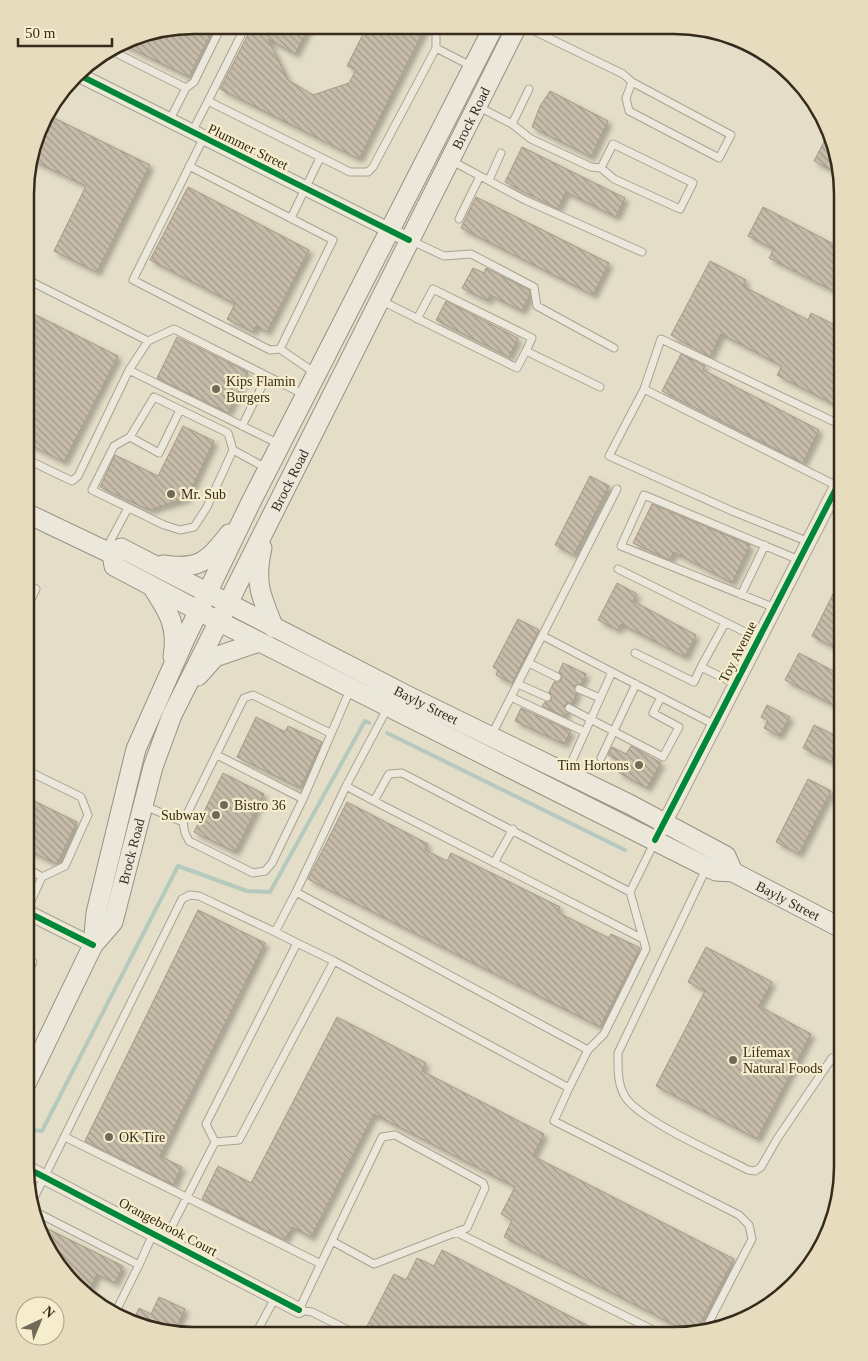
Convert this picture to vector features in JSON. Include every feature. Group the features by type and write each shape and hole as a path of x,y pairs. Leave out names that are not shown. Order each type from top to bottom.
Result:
{"main road":[{"name":"Brock Road","path":"93,944 96,913 136,749 172,668 251,502 318,375 389,230 490,34"},
{"name":"Brock Road","path":"34,1067 93,944 113,922 153,767 172,715 513,34"},
{"path":"152,563 192,567 216,550 251,502"},
{"name":"Bayly Street","path":"34,517 108,552 114,566 259,642 716,871 733,872 834,923"},
{"path":"270,517 257,570 262,599 274,628"},
{"name":"Bayly Street","path":"108,552 121,548 152,563 274,628 665,823 726,856 733,872"},
{"path":"152,586 172,619 176,643 172,668"},
{"path":"172,715 200,672 215,657 259,642"}],"street":[{"name":"Plummer Street","path":"84,78 197,136 409,240"},
{"name":"Toy Avenue","path":"655,840 834,493"},
{"path":"34,915 93,944"},
{"name":"Orangebrook Court","path":"34,1172 299,1310"}],"lane":[{"path":"168,121 186,88 194,82 218,34"},
{"path":"242,34 208,101 189,166 133,280 270,350 280,349 318,375"},
{"path":"208,101 350,172 368,172 373,167 436,48 436,34"},
{"path":"540,34 623,74 632,82 731,135 720,158 629,111 626,98 632,82"},
{"path":"436,48 474,67"},
{"path":"117,53 186,88"},
{"path":"512,124 529,88"},
{"path":"476,106 512,124 531,139 591,167 601,168 614,179 680,209 693,183 614,144 601,168"},
{"path":"489,180 502,153"},
{"path":"290,218 320,158"},
{"path":"449,160 525,200 642,252"},
{"path":"189,166 333,240 280,349"},
{"path":"459,219 480,176"},
{"path":"409,240 444,256 471,254 534,287 537,306 614,348"},
{"path":"34,283 148,341"},
{"path":"379,300 417,319 517,368 532,338 433,289 417,319"},
{"path":"34,463 72,481 78,476 129,370 148,341 174,330 307,396"},
{"path":"809,542 732,512 609,456 644,389 662,339 834,422"},
{"path":"526,351 600,387"},
{"path":"129,370 281,445"},
{"path":"242,426 267,376"},
{"path":"644,389 834,478"},
{"path":"154,397 180,410 228,433 233,450 207,507 194,527 180,530 92,490 114,446 130,437 154,397"},
{"path":"130,437 159,453 180,410"},
{"path":"233,450 268,470"},
{"path":"491,737 617,489"},
{"path":"774,608 622,546 644,495 800,560"},
{"path":"108,552 128,508"},
{"path":"741,595 764,545"},
{"path":"618,569 759,640"},
{"path":"636,653 694,682 725,623"},
{"path":"542,636 715,725"},
{"path":"529,662 557,677"},
{"path":"701,667 736,684"},
{"path":"566,773 612,672"},
{"path":"518,684 547,697"},
{"path":"601,758 636,684"},
{"path":"330,733 253,695 244,698 183,822 185,833 190,841 258,874 265,871 272,864 303,799 350,688"},
{"path":"579,689 600,698"},
{"path":"511,697 585,732"},
{"path":"570,708 664,757 679,727 653,713 661,697"},
{"path":"275,932 346,786 388,706"},
{"path":"217,755 303,799"},
{"path":"374,800 388,774 402,773 630,892"},
{"path":"34,774 81,797 88,815 65,866 42,877 34,894"},
{"path":"346,786 643,939"},
{"path":"144,806 183,822"},
{"path":"494,863 512,829"},
{"path":"655,840 630,892 646,949 604,1034 588,1050 554,1121 739,1214 749,1225 752,1239 708,1323"},
{"path":"707,866 618,1053 618,1078 626,1098 650,1118 748,1170 755,1171 762,1167 777,1139 832,1058"},
{"path":"34,872 42,877"},
{"path":"296,892 588,1050"},
{"path":"36,1194 182,899 190,895 199,896 297,943 569,1088"},
{"path":"215,1142 206,1124 297,943"},
{"path":"215,1142 239,1140 334,962"},
{"path":"332,1241 374,1264 467,1228 484,1188 483,1183 395,1135 382,1137 332,1241 299,1310 312,1312 342,1327"},
{"path":"65,1137 321,1264"},
{"path":"118,1308 139,1265 186,1198 215,1142"},
{"path":"41,1215 139,1265"},
{"path":"456,1232 647,1327"},
{"path":"259,1327 275,1298"}],"building":[{"path":"210,34 189,77 129,47 152,39 173,35"},
{"path":"248,34 305,34 295,54 268,39 288,80 313,95 349,83 356,70 347,66 363,34 422,34 359,159 220,89"},
{"path":"550,91 608,121 591,157 532,127 540,106"},
{"path":"53,117 150,165 97,272 54,251 86,186 37,162 39,152"},
{"path":"825,140 832,170 814,161"},
{"path":"522,147 625,198 616,217 566,192 558,209 505,182"},
{"path":"188,187 309,250 267,332 256,326 253,332 227,319 235,304 150,260"},
{"path":"476,197 609,263 593,295 461,228"},
{"path":"763,207 834,244 834,291 769,258 774,249 748,236"},
{"path":"710,261 746,280 743,286 808,320 811,313 834,324 834,402 833,404 777,375 782,366 721,334 710,357 671,335"},
{"path":"473,268 484,273 486,268 529,290 530,295 522,311 490,295 488,301 462,288"},
{"path":"446,301 518,338 509,357 436,320"},
{"path":"34,314 118,356 64,462 34,447"},
{"path":"177,337 248,372 228,413 157,378"},
{"path":"681,354 705,366 703,370 819,430 803,463 662,391"},
{"path":"183,426 214,441 187,498 149,510 100,487 115,455 158,476"},
{"path":"590,476 609,486 574,555 555,545"},
{"path":"652,504 750,545 732,583 674,552 670,560 633,543"},
{"path":"617,583 637,594 633,601 696,635 685,657 621,624 618,630 598,620"},
{"path":"833,594 834,594 834,647 812,636"},
{"path":"518,619 539,630 512,683 496,675 498,670 493,667"},
{"path":"799,653 834,671 834,705 785,680"},
{"path":"563,663 586,674 581,684 574,686 577,694 572,703 567,703 564,706 567,713 565,717 542,706 545,702 552,700 549,692 554,682 559,682 562,679 559,672"},
{"path":"767,705 790,717 779,736 764,728 768,721 761,717"},
{"path":"521,708 571,731 564,744 515,721"},
{"path":"256,717 285,732 288,726 322,742 300,788 237,757"},
{"path":"814,725 834,735 834,756 831,762 803,748"},
{"path":"631,746 661,763 647,788 618,772 623,763 608,755 612,747 626,754"},
{"path":"223,773 264,794 235,852 194,832"},
{"path":"808,779 831,791 799,854 776,842"},
{"path":"34,801 77,822 57,864 34,853"},
{"path":"347,802 428,844 425,850 447,861 451,853 560,907 557,912 609,938 611,934 640,948 600,1027 308,879"},
{"path":"198,910 265,943 160,1156 182,1167 173,1185 85,1141"},
{"name":"Lifemax Natural Foods","path":"706,947 772,982 759,1006 811,1034 757,1139 656,1086 705,991 688,982"},
{"path":"337,1017 426,1063 422,1071 544,1134 533,1156 734,1259 700,1325 678,1327 504,1237 512,1220 501,1214 515,1187 374,1114 311,1237 292,1227 285,1240 202,1199 218,1166 251,1183"},
{"path":"46,1228 123,1266 115,1283 97,1274 90,1288 67,1265 55,1247"},
{"path":"442,1250 591,1327 367,1327 394,1274 406,1280 417,1258 434,1266"},
{"path":"159,1297 185,1309 177,1326 152,1322 135,1316 139,1308 151,1314"}],"waterway":[{"path":"34,1130 42,1131 178,866 247,891 270,892 365,721 369,723"},
{"path":"387,733 625,850"}],"cycle path":[{"path":"84,78 409,240"},
{"path":"655,840 834,492"},
{"path":"34,916 93,945"},
{"path":"34,1172 299,1310"}],"place":[{"name":"Kips Flamin Burgers","path":"216,389"},
{"name":"Mr. Sub","path":"171,494"},
{"name":"Tim Hortons","path":"639,765"},
{"name":"Bistro 36","path":"224,805"},
{"name":"Subway","path":"216,815"},
{"name":"Lifemax Natural Foods","path":"733,1060"},
{"name":"OK Tire","path":"109,1137"}]}
